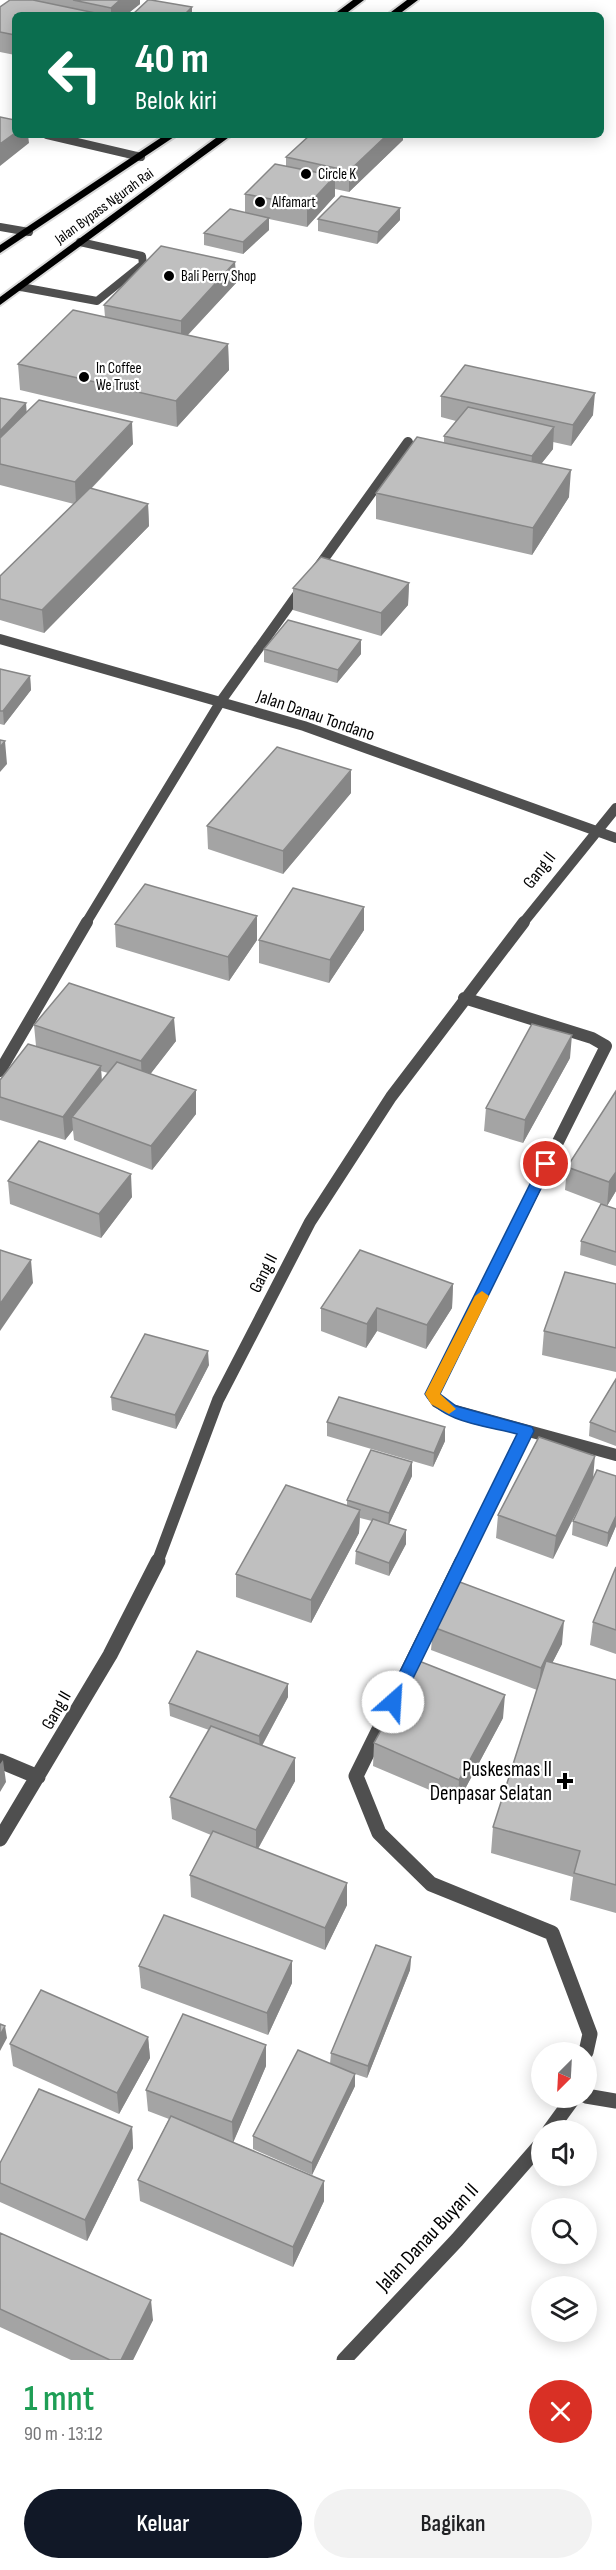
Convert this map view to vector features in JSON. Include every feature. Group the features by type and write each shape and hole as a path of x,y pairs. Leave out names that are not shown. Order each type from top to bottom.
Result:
{"highway":[{"path":"342,12 359,0"},
{"path":"396,12 413,0"},
{"name":"Jalan Bypass Ngurah Rai","path":"0,250 168,138"},
{"name":"Jalan Bypass Ngurah Rai","path":"0,302 223,138"}],"street":[{"path":"60,138 141,157"},
{"path":"0,226 29,232"},
{"path":"21,287 97,302 143,264 142,256 80,242"},
{"path":"0,1071 14,1042 221,700 408,442"},
{"name":"Jalan Danau Tondano","path":"0,639 221,700 304,726 616,838"},
{"name":"Gang II","path":"0,1839 144,1592 180,1506 186,1479 200,1450 218,1401 289,1261 339,1177 464,998 560,872 616,808"},
{"path":"464,998 592,1038 606,1046 432,1394 437,1402 452,1410 616,1455"},
{"path":"526,1431 357,1776 379,1833 431,1884 552,1933 590,2034 588,2042"},
{"path":"0,1761 38,1777"},
{"path":"597,2098 616,2101"},
{"name":"Jalan Danau Buyan II","path":"344,2360 531,2158"}],"building":[{"path":"10,0 33,0 91,12 12,12 12,34 0,32 0,7"},
{"path":"73,0 120,0 111,8"},
{"path":"148,0 192,7 187,12 135,12"},
{"path":"0,117 12,119 12,135 0,144"},
{"path":"307,138 384,138 349,171 286,157"},
{"path":"275,164 335,176 307,206 245,194"},
{"path":"341,196 400,208 378,232 318,219"},
{"path":"230,209 269,218 243,242 204,233"},
{"path":"161,246 235,262 181,321 104,305"},
{"path":"73,310 228,344 176,401 18,364"},
{"path":"465,365 595,393 573,425 441,396"},
{"path":"0,398 26,403 0,431"},
{"path":"39,400 132,422 75,482 0,464 0,438"},
{"path":"468,407 554,427 532,456 444,436"},
{"path":"417,437 571,470 533,528 376,493"},
{"path":"90,488 148,504 42,610 0,599 0,576"},
{"path":"321,557 409,583 381,613 293,588"},
{"path":"288,620 361,640 338,670 264,649"},
{"path":"0,669 30,676 3,711 0,711"},
{"path":"277,747 351,770 283,851 207,826"},
{"path":"145,884 257,916 228,957 115,924"},
{"path":"293,888 364,907 330,960 259,940"},
{"path":"69,983 174,1018 141,1061 34,1025"},
{"path":"532,1024 572,1035 525,1120 486,1108"},
{"path":"28,1044 101,1066 63,1117 0,1097 0,1080"},
{"path":"117,1062 196,1090 151,1146 72,1117"},
{"path":"616,1091 616,1172 609,1182 567,1167"},
{"path":"39,1141 131,1174 99,1214 8,1181"},
{"path":"601,1204 616,1209 616,1252 581,1241"},
{"path":"0,1250 31,1260 0,1304"},
{"path":"360,1250 453,1284 427,1325 377,1308 367,1324 321,1308"},
{"path":"565,1272 616,1284 616,1348 544,1331"},
{"path":"145,1334 208,1351 175,1415 111,1397"},
{"path":"616,1379 616,1432 590,1422"},
{"path":"339,1397 445,1427 434,1453 327,1422"},
{"path":"539,1437 595,1456 556,1536 498,1515"},
{"path":"371,1450 412,1462 389,1513 347,1500"},
{"path":"597,1470 616,1476 616,1516 608,1533 573,1521"},
{"path":"286,1485 360,1510 311,1600 236,1574"},
{"path":"373,1519 406,1530 389,1563 356,1551"},
{"path":"616,1567 616,1630 593,1622"},
{"path":"457,1581 564,1621 541,1668 433,1627"},
{"path":"197,1651 288,1684 259,1736 169,1703"},
{"path":"419,1661 505,1695 459,1780 374,1743"},
{"name":"Puskesmas II Denpasar Selatan","path":"546,1661 616,1680 616,1885 574,1873 580,1851 493,1827"},
{"path":"211,1726 295,1758 256,1830 170,1797"},
{"path":"213,1831 347,1883 325,1928 190,1875"},
{"path":"164,1915 292,1961 267,2013 139,1966"},
{"path":"376,1945 411,1957 368,2066 331,2053"},
{"path":"41,1990 148,2037 117,2093 10,2044"},
{"path":"183,2014 266,2045 232,2122 146,2090"},
{"path":"0,2024 5,2026 0,2035"},
{"path":"298,2050 355,2074 312,2163 253,2136"},
{"path":"39,2089 132,2127 85,2220 0,2183 0,2163"},
{"path":"171,2116 324,2181 293,2247 138,2180"},
{"path":"0,2233 151,2300 121,2360 110,2360 0,2309"}],"slow traffic":[{"path":"449,1409 436,1400 432,1394 482,1296"}],"place":[{"name":"Circle K","path":"306,174"},
{"name":"Alfamart","path":"260,202"},
{"name":"Bali Perry Shop","path":"169,276"},
{"name":"In Coffee We Trust","path":"84,377"},
{"name":"Puskesmas II Denpasar Selatan","path":"565,1781"}],"route":[{"path":"393,1702 526,1431 452,1410 437,1402 432,1394 520,1221 546,1164"}]}
